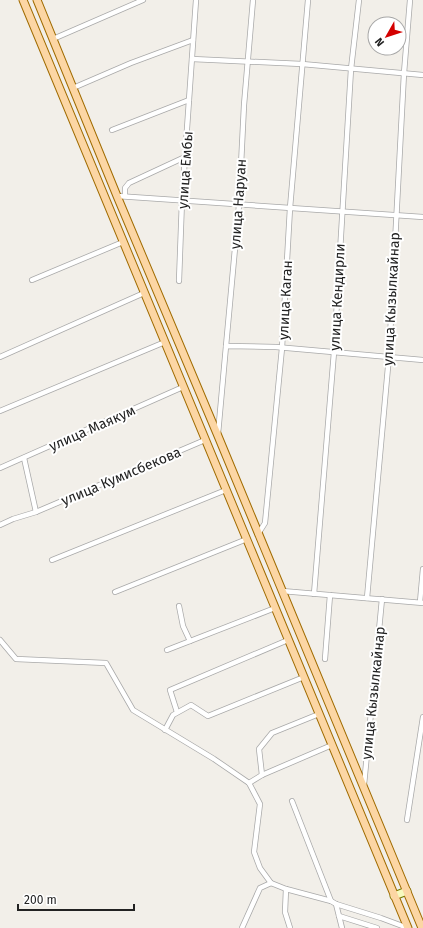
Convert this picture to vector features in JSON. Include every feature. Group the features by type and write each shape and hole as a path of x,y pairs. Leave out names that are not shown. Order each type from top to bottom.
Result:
{"main road":[{"path":"22,0 408,928"},
{"path":"37,0 117,196 422,928"},
{"path":"137,274 148,270"},
{"path":"394,896 407,891"}],"street":[{"path":"53,39 143,0"},
{"name":"улица Ембы","path":"179,281 182,200 196,0"},
{"name":"улица Наруан","path":"226,346 239,205 253,0"},
{"name":"улица Каган","path":"258,534 265,523 282,348 290,208 308,0"},
{"name":"улица Кендирли","path":"314,594 334,352 351,69 359,0"},
{"name":"улица Кызылкайнар","path":"367,598 389,356 404,73 410,0"},
{"path":"73,88 131,63 193,40"},
{"path":"192,59 248,63 302,64 423,75"},
{"path":"112,130 189,100"},
{"path":"125,196 125,188 129,183 185,157"},
{"path":"117,196 423,217"},
{"path":"32,280 123,242"},
{"path":"0,358 144,293"},
{"path":"0,411 164,342"},
{"path":"218,436 226,346"},
{"name":"улица Кендирли","path":"226,346 282,348 423,360"},
{"name":"улица Маякум","path":"0,468 183,387"},
{"name":"улица Кумисбекова","path":"0,525 13,519 36,512 205,440"},
{"path":"24,458 36,512"},
{"path":"52,560 226,490"},
{"path":"115,592 247,539"},
{"path":"282,591 421,603 423,569"},
{"path":"325,659 330,595"},
{"name":"улица Кызылкайнар","path":"364,787 382,599"},
{"path":"179,606 183,626 190,641"},
{"path":"167,650 275,608"},
{"path":"0,640 16,659 106,663 133,710 249,782 260,804 254,852 260,868 271,883 286,889 331,901 408,928"},
{"path":"177,712 170,690 288,640"},
{"path":"165,730 173,715 191,705 208,716 304,677"},
{"path":"262,775 259,749 272,732 319,714"},
{"path":"407,820 423,717"},
{"path":"249,782 332,745"},
{"path":"292,801 331,901"},
{"path":"242,928 260,888 271,883"},
{"path":"286,889 285,912 290,928"},
{"path":"336,904 342,928"},
{"path":"339,916 377,928"}]}
